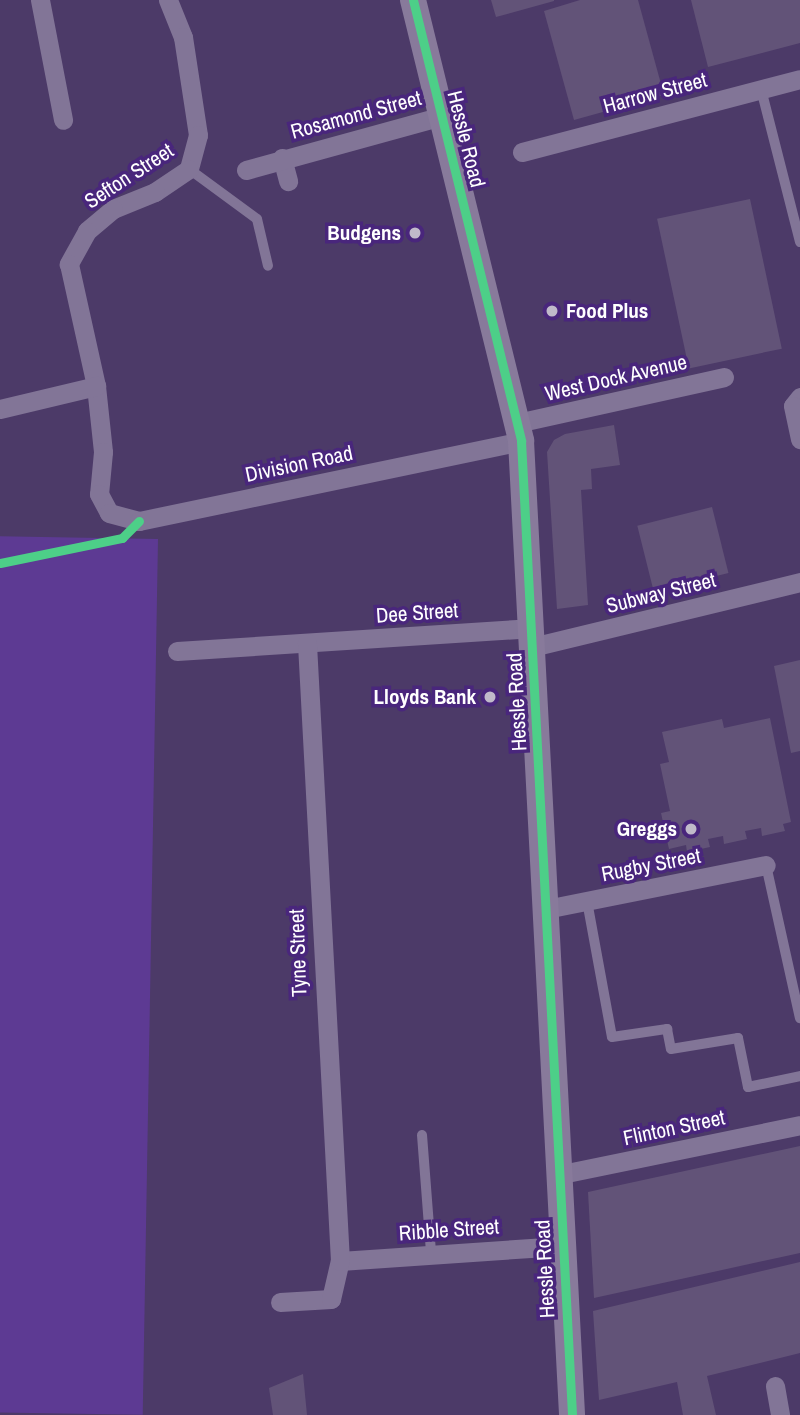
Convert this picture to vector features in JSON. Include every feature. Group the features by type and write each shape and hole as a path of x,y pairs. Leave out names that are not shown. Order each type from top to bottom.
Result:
{"street":[{"path":"40,0 63,120"},
{"name":"Sefton Street","path":"99,494 103,452 96,386 69,264 87,231 113,209 155,192 189,169 198,135 183,37 168,0"},
{"name":"Hessle Road","path":"413,0 519,432 572,1415"},
{"name":"Harrow Street","path":"522,152 800,79"},
{"name":"Rosamond Street","path":"246,170 442,116"},
{"name":"Rosamond Street","path":"282,158 288,181"},
{"name":"West Dock Avenue","path":"519,432 724,377"},
{"path":"0,410 96,386"},
{"path":"800,397 793,407 800,439"},
{"name":"Division Road","path":"99,494 109,513 139,521 519,432"},
{"name":"Subway Street","path":"531,638 800,582"},
{"name":"Dee Street","path":"177,651 307,643 531,638"},
{"name":"Tyne Street","path":"280,1302 331,1299 340,1261 307,643"},
{"name":"Rugby Street","path":"546,909 766,865"},
{"name":"Flinton Street","path":"557,1175 800,1125"},
{"name":"Ribble Street","path":"340,1261 561,1246"},
{"path":"775,1386 780,1415"}],"lane":[{"path":"761,89 800,242"},
{"path":"189,169 257,219 268,266"},
{"path":"766,865 800,1018"},
{"path":"587,901 612,1037 667,1029 671,1049 738,1038 748,1087 800,1076"},
{"path":"422,1135 430,1253"}],"shaded area":[{"path":"0,536 158,539 143,1415 0,1412"}],"building":[{"path":"491,0 554,0 554,1 496,17"},
{"path":"580,0 638,0 664,95 574,120 544,11"},
{"path":"691,0 800,0 800,43 708,67"},
{"path":"750,199 782,349 689,368 657,219"},
{"path":"614,425 620,465 591,469 592,489 581,490 588,605 557,609 547,452 554,440 565,434"},
{"path":"712,507 728,573 654,592 637,526"},
{"path":"800,660 800,751 791,753 774,666"},
{"path":"770,718 791,822 783,824 785,831 762,836 761,828 745,831 747,839 724,844 723,836 708,839 710,847 687,852 686,845 669,849 661,813 670,811 660,764 669,762 662,732 722,719 724,728"},
{"path":"800,1146 800,1253 594,1298 588,1192"},
{"path":"800,1262 800,1353 707,1376 716,1415 683,1415 677,1382 599,1400 593,1311"},
{"path":"303,1374 307,1415 273,1415 269,1388"}],"cycle path":[{"path":"413,0 521,441 572,1415"},
{"path":"0,563 122,538 139,521"}],"place":[{"name":"Budgens","path":"415,233"},
{"name":"Food Plus","path":"552,311"},
{"name":"Lloyds Bank","path":"490,697"},
{"name":"Greggs","path":"691,829"}]}
